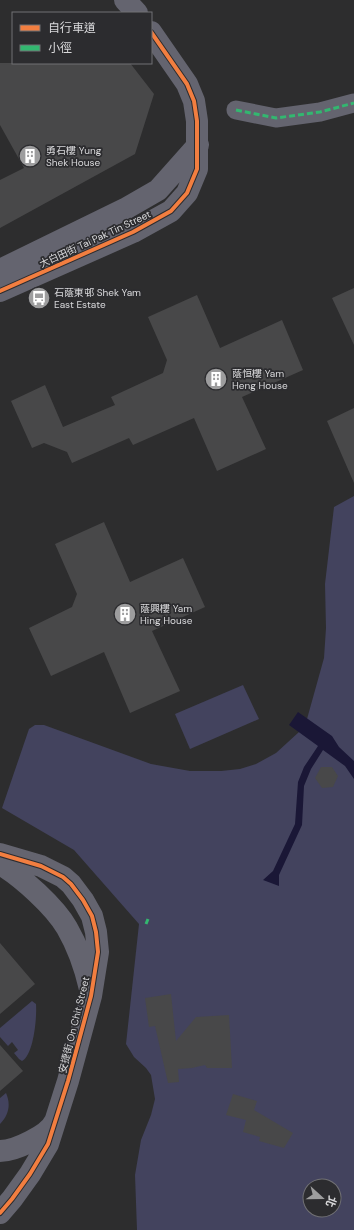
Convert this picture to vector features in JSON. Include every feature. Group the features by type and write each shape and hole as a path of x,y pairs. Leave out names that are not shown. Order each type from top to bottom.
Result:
{"street":[{"path":"125,0 136,12"},
{"path":"152,33 187,84 194,101 198,145"},
{"path":"236,110 276,118 320,112 354,103"},
{"name":"大白田街 Tai Pak Tin Street","path":"0,270 125,209 158,190 198,145"},
{"name":"大白田街 Tai Pak Tin Street","path":"0,291 133,232 171,211 187,193 197,169 198,145"},
{"name":"安捷街 On Chit Street","path":"0,854 41,866 63,877 71,884 89,909 94,924 98,952 91,996 68,1081 48,1144 30,1174 0,1213"},
{"name":"安捷街 On Chit Street","path":"0,864 33,889 66,927 85,969 91,996"},
{"name":"安捷街 On Chit Street","path":"0,1152 22,1146 37,1138 53,1126 56,1119"}],"shaded area":[{"path":"354,496 354,1230 137,1230 135,1175 141,1140 151,1115 155,1099 151,1075 134,1057 126,1044 139,924 74,850 2,808 29,729 35,725 44,725 151,764 190,771 221,771 240,769 256,764 276,753 299,732 307,719 324,658 326,628 325,584 334,507"},
{"path":"243,685 259,719 190,749 175,714"},
{"path":"298,712 332,736 339,747 354,761 354,779 345,766 323,750 311,769 304,786 302,825 279,875 279,886 263,880 273,871 295,824 298,782 304,767 318,746 289,725"},
{"path":"32,1001 36,1004 34,1035 29,1051 22,1061 14,1053 18,1050 12,1042 8,1046 0,1037 0,1028"},
{"path":"6,1093 9,1105 7,1113 0,1124 0,1098"}],"building":[{"path":"0,63 131,64 154,94 135,154 0,228 0,180 24,168 0,125"},
{"path":"354,288 354,345 332,298"},
{"name":"蔭恒樓 Yam Heng House","path":"197,295 220,348 282,320 303,370 242,397 266,449 217,471 194,418 133,445 129,438 72,463 67,452 44,443 32,448 11,401 45,385 63,427 115,405 111,397 163,373 167,360 148,317"},
{"path":"354,408 354,483 327,421"},
{"name":"蔭興樓 Yam Hing House","path":"104,522 130,582 183,558 205,607 152,631 180,691 130,713 104,652 51,676 29,628 72,607 77,594 55,544"},
{"path":"321,767 332,767 338,776 333,787 322,788 315,778"},
{"path":"0,943 35,984 0,1014"},
{"path":"171,994 176,1041 196,1017 229,1015 232,1068 207,1068 205,1065 178,1069 179,1082 168,1083 155,1026 149,1027 145,998"},
{"path":"0,1045 23,1071 0,1091"},
{"path":"233,1094 257,1101 254,1110 293,1133 284,1148 259,1141 260,1137 243,1132 246,1120 226,1115"}],"marked path":[{"path":"236,110 276,118 320,112 354,103"},
{"path":"146,924 148,919"}],"cycle path":[{"path":"0,291 133,232 171,211 187,193 197,169 197,121 194,101 187,84 152,33"},
{"path":"0,854 41,866 63,877 71,884 83,900 92,916 96,932 98,952 91,996 68,1081 48,1144 30,1174 0,1213"}],"place":[{"name":"勇石樓 Yung Shek House","path":"30,156"},
{"name":"石蔭東邨 Shek Yam East Estate","path":"39,298"},
{"name":"蔭恒樓 Yam Heng House","path":"216,379"},
{"name":"蔭興樓 Yam Hing House","path":"125,614"}]}
